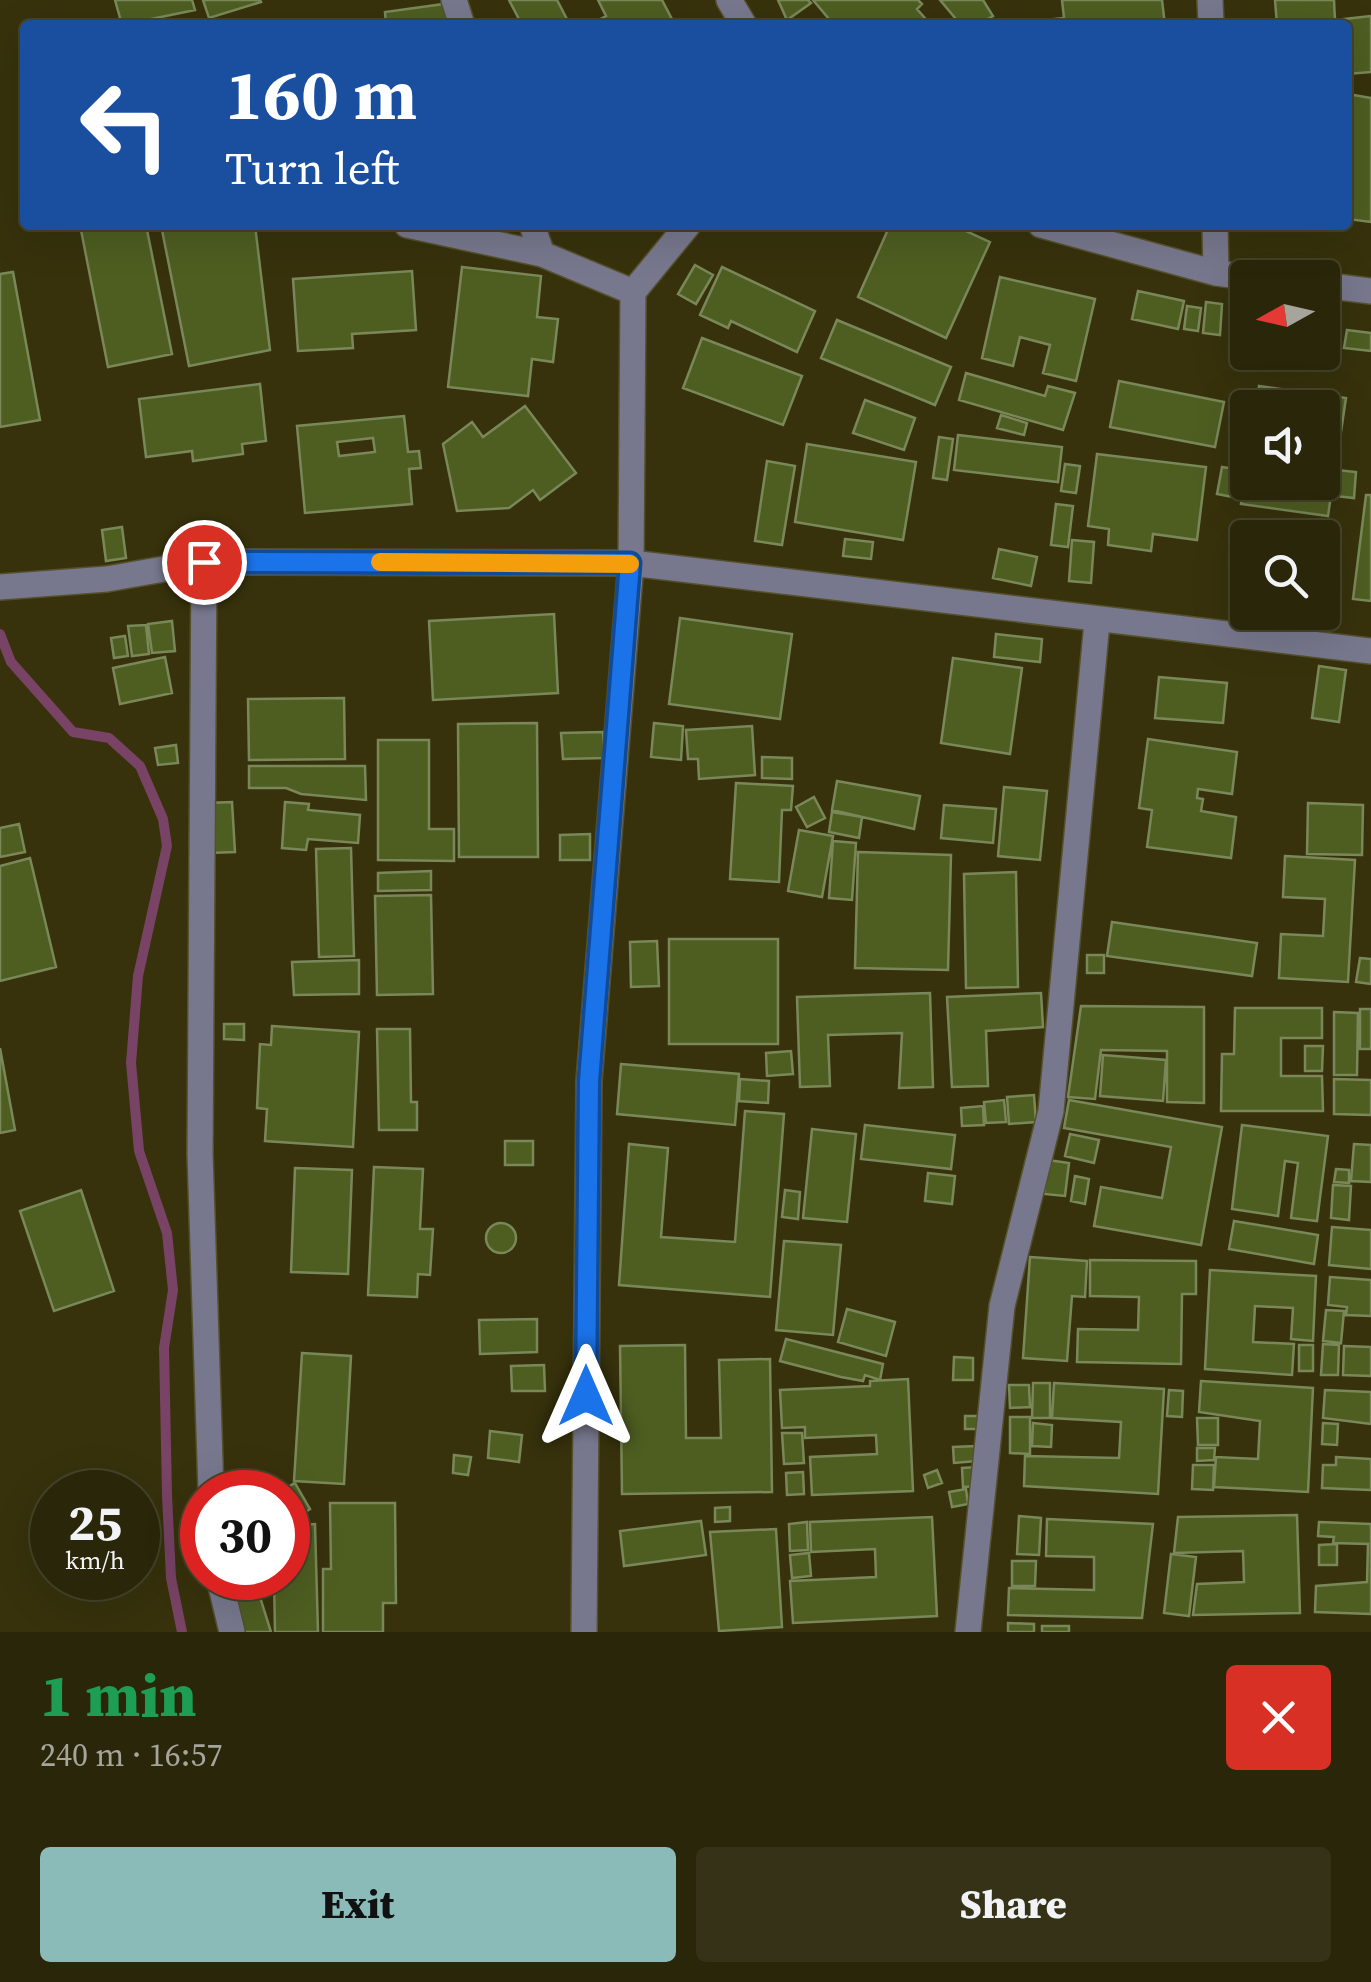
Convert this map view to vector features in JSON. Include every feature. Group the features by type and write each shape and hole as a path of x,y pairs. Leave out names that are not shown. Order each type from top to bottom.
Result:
{"street":[{"path":"430,230 542,254 633,292"},
{"path":"534,230 542,254"},
{"path":"584,1632 589,1081 630,563 633,292 684,230"},
{"path":"1059,230 1230,275"},
{"path":"1215,230 1216,273"},
{"path":"1340,287 1371,291"},
{"path":"204,562 200,1154 211,1470"},
{"path":"0,587 108,579 204,562 630,563 1096,622 1371,651"},
{"path":"968,1632 1002,1306 1051,1111 1096,622"},
{"path":"225,1600 232,1632"}],"building":[{"path":"115,0 192,0 195,10 146,20 121,20"},
{"path":"203,0 260,0 261,2 209,18"},
{"path":"509,0 557,0 567,20 519,20"},
{"path":"598,0 662,0 672,20 598,20 606,16"},
{"path":"778,0 808,0 811,3 787,20"},
{"path":"813,0 918,0 922,4 917,9 927,20 830,20"},
{"path":"940,0 983,0 993,16 986,20 957,20"},
{"path":"1062,0 1162,0 1164,20 1045,20 1064,18"},
{"path":"1275,0 1334,0 1335,20 1277,20"},
{"path":"451,3 453,20 386,20 385,12"},
{"path":"1371,16 1371,72 1352,74 1352,20 1335,20"},
{"path":"1352,95 1371,98 1371,222 1352,220"},
{"path":"81,230 147,230 172,354 108,367"},
{"path":"162,230 256,230 270,350 189,366"},
{"path":"888,230 964,230 990,242 946,338 858,297"},
{"path":"695,265 713,275 696,304 678,294"},
{"path":"462,267 541,276 537,317 558,319 553,362 532,359 528,396 448,387"},
{"path":"722,267 815,311 797,352 731,321 728,328 700,315"},
{"path":"412,271 416,330 352,334 353,348 298,351 293,279"},
{"path":"13,272 40,420 0,427 0,274"},
{"path":"1000,277 1095,299 1076,381 1043,373 1050,345 1020,337 1013,366 982,358"},
{"path":"1138,291 1184,301 1178,329 1132,319"},
{"path":"1206,302 1222,304 1220,335 1203,333"},
{"path":"1187,306 1201,308 1198,331 1184,329"},
{"path":"837,320 951,367 935,405 821,358"},
{"path":"1347,330 1371,333 1371,351 1344,348"},
{"path":"702,338 802,376 783,425 683,388"},
{"path":"966,373 1045,396 1048,386 1075,393 1063,430 959,400"},
{"path":"1119,381 1224,402 1215,447 1110,427"},
{"path":"260,384 266,441 242,444 243,454 193,461 192,451 146,457 139,399"},
{"path":"1340,397 1346,398 1340,438"},
{"path":"865,400 915,418 904,450 853,433"},
{"path":"525,406 576,473 540,500 533,490 509,508 457,511 443,444 472,422 483,437"},
{"path":"1001,415 1027,423 1024,435 997,428"},
{"path":"404,416 408,452 419,451 421,468 409,469 412,504 305,513 297,426","holes":["373,438 375,452 339,456 337,442"]},
{"path":"958,435 1062,447 1058,482 954,470"},
{"path":"939,437 953,439 947,480 933,478"},
{"path":"807,444 916,462 903,540 795,522"},
{"path":"1097,454 1206,467 1197,540 1153,534 1151,551 1108,545 1109,529 1088,526"},
{"path":"767,461 795,466 782,545 755,541"},
{"path":"1065,464 1080,466 1076,493 1061,491"},
{"path":"1222,467 1230,468 1230,496 1217,494"},
{"path":"1340,470 1356,472 1354,498 1340,497"},
{"path":"1366,495 1371,495 1371,601 1353,599"},
{"path":"1242,500 1330,500 1328,516 1241,504"},
{"path":"1056,504 1073,506 1068,547 1051,545"},
{"path":"122,527 126,558 106,561 102,530"},
{"path":"845,539 873,542 871,559 843,556"},
{"path":"1072,540 1094,542 1091,583 1069,581"},
{"path":"999,549 1037,557 1031,586 993,578"},
{"path":"554,614 558,693 433,700 429,621"},
{"path":"680,618 792,634 780,719 669,704"},
{"path":"172,621 175,651 152,653 148,624"},
{"path":"146,625 149,654 132,656 128,626"},
{"path":"996,634 1042,639 1040,662 994,657"},
{"path":"125,636 128,656 114,658 111,638"},
{"path":"165,657 172,693 120,704 113,668"},
{"path":"953,658 1022,668 1010,754 941,743"},
{"path":"1319,666 1346,670 1339,722 1312,718"},
{"path":"1159,677 1227,683 1223,723 1155,718"},
{"path":"344,698 345,759 249,760 248,699"},
{"path":"537,723 538,857 459,857 458,724"},
{"path":"654,723 683,726 681,760 651,757"},
{"path":"752,726 755,775 699,779 698,759 688,759 686,730"},
{"path":"603,732 604,758 563,759 561,733"},
{"path":"1148,739 1237,752 1232,794 1198,789 1197,798 1203,799 1201,811 1236,817 1231,858 1147,847 1152,810 1139,808"},
{"path":"378,740 429,740 429,829 454,829 454,861 378,860"},
{"path":"176,745 178,763 158,765 155,748"},
{"path":"762,757 792,758 792,779 762,778"},
{"path":"249,766 365,766 366,800 301,794 286,788 249,788"},
{"path":"837,781 920,796 914,829 832,810"},
{"path":"736,783 793,786 791,810 782,810 779,882 730,879"},
{"path":"1004,787 1047,791 1040,860 998,856"},
{"path":"814,797 825,818 807,827 796,807"},
{"path":"232,802 235,852 209,853 207,803"},
{"path":"285,802 309,804 308,810 360,815 358,843 308,839 306,850 282,848"},
{"path":"1308,803 1363,805 1362,855 1307,854"},
{"path":"944,805 996,809 993,843 941,838"},
{"path":"832,812 862,817 859,838 829,832"},
{"path":"19,824 25,852 0,857 0,828"},
{"path":"799,830 833,836 822,897 788,891"},
{"path":"590,834 590,860 560,860 560,835"},
{"path":"833,841 856,843 852,900 829,898"},
{"path":"351,848 354,956 319,957 316,849"},
{"path":"858,852 951,855 948,970 855,968"},
{"path":"1285,856 1355,860 1348,982 1279,978 1281,934 1323,936 1325,899 1283,897"},
{"path":"30,858 56,967 0,981 0,866"},
{"path":"431,871 431,890 378,891 378,873"},
{"path":"1016,872 1018,987 966,988 964,874"},
{"path":"431,895 433,994 377,995 375,896"},
{"path":"1112,922 1257,943 1252,976 1107,956"},
{"path":"669,939 778,939 778,1044 669,1044"},
{"path":"657,941 659,986 631,987 630,942"},
{"path":"1087,955 1104,955 1104,973 1087,973"},
{"path":"1360,958 1371,959 1371,984 1356,982"},
{"path":"359,960 359,994 294,995 292,962"},
{"path":"930,993 933,1087 899,1088 902,1033 828,1035 830,1086 800,1087 797,997"},
{"path":"1041,993 1043,1027 986,1031 988,1086 952,1087 947,997"},
{"path":"1081,1006 1204,1007 1204,1103 1167,1102 1167,1051 1101,1050 1095,1099 1068,1097"},
{"path":"1235,1008 1322,1008 1322,1038 1281,1038 1281,1076 1322,1076 1323,1111 1221,1111 1222,1054 1234,1054"},
{"path":"1360,1009 1371,1009 1371,1049 1360,1049"},
{"path":"1334,1012 1358,1013 1357,1075 1334,1075"},
{"path":"224,1024 244,1024 244,1040 224,1039"},
{"path":"272,1026 359,1032 353,1147 265,1141 267,1109 257,1108 260,1044 271,1045"},
{"path":"377,1029 410,1029 411,1102 417,1102 417,1130 379,1130"},
{"path":"1305,1046 1323,1046 1322,1071 1305,1071"},
{"path":"0,1048 15,1130 0,1133"},
{"path":"791,1051 793,1074 767,1076 766,1053"},
{"path":"1103,1055 1166,1060 1163,1101 1100,1096"},
{"path":"621,1064 739,1074 735,1125 617,1114"},
{"path":"740,1079 769,1081 768,1103 739,1101"},
{"path":"1334,1079 1371,1080 1371,1115 1334,1114"},
{"path":"1034,1095 1036,1122 1009,1124 1007,1097"},
{"path":"1004,1100 1006,1122 986,1123 984,1102"},
{"path":"1069,1100 1222,1127 1201,1245 1094,1226 1101,1187 1162,1198 1171,1147 1064,1128"},
{"path":"983,1106 984,1125 962,1126 961,1108"},
{"path":"745,1111 784,1114 770,1297 619,1285 629,1144 668,1148 661,1237 735,1242"},
{"path":"865,1125 955,1135 951,1169 861,1159"},
{"path":"1242,1125 1328,1136 1317,1221 1291,1218 1298,1163 1285,1161 1278,1216 1232,1209"},
{"path":"812,1129 856,1134 847,1222 803,1218"},
{"path":"1070,1134 1099,1140 1094,1163 1065,1156"},
{"path":"505,1141 533,1141 533,1165 505,1165"},
{"path":"1354,1144 1371,1145 1371,1182 1351,1181"},
{"path":"1048,1160 1069,1163 1065,1196 1044,1194"},
{"path":"374,1167 423,1169 420,1229 433,1229 430,1275 418,1274 417,1297 368,1295"},
{"path":"295,1168 352,1170 348,1274 291,1272"},
{"path":"1336,1169 1349,1170 1349,1183 1334,1182"},
{"path":"928,1173 955,1176 952,1204 925,1201"},
{"path":"1075,1176 1089,1179 1085,1204 1071,1201"},
{"path":"1333,1185 1351,1186 1349,1220 1331,1218"},
{"path":"81,1190 114,1291 54,1311 20,1211"},
{"path":"785,1190 800,1192 798,1219 782,1217"},
{"path":"1234,1221 1318,1235 1314,1264 1229,1249"},
{"path":"501,1223 515,1232 516,1238 507,1252 501,1253 487,1244 486,1238 495,1224"},
{"path":"1332,1227 1371,1230 1371,1269 1329,1265"},
{"path":"784,1241 841,1245 833,1335 776,1330"},
{"path":"1030,1257 1087,1261 1085,1297 1072,1296 1067,1361 1023,1358"},
{"path":"1090,1260 1196,1261 1196,1294 1182,1294 1181,1364 1077,1362 1078,1329 1138,1330 1139,1297 1090,1296"},
{"path":"1210,1270 1316,1276 1313,1341 1291,1339 1293,1308 1255,1306 1253,1342 1294,1344 1292,1375 1205,1369"},
{"path":"1330,1277 1371,1280 1371,1316 1346,1315 1347,1307 1328,1305"},
{"path":"847,1309 895,1322 886,1356 838,1342"},
{"path":"1326,1310 1344,1311 1341,1343 1323,1341"},
{"path":"537,1319 537,1352 480,1354 479,1320"},
{"path":"786,1339 883,1364 880,1380 865,1375 863,1381 841,1377 780,1361"},
{"path":"1323,1344 1339,1345 1338,1375 1321,1375"},
{"path":"685,1345 686,1438 721,1438 719,1360 770,1359 772,1492 622,1494 620,1346"},
{"path":"1299,1345 1313,1345 1313,1371 1299,1371"},
{"path":"1344,1346 1371,1347 1371,1376 1343,1375"},
{"path":"302,1353 351,1356 344,1484 310,1482 310,1470 295,1470"},
{"path":"954,1357 973,1358 973,1380 953,1380"},
{"path":"544,1365 545,1391 512,1391 511,1366"},
{"path":"908,1379 913,1491 812,1495 810,1457 877,1454 876,1435 805,1438 805,1427 782,1428 780,1390 870,1386 870,1381"},
{"path":"1201,1381 1313,1388 1308,1492 1214,1487 1216,1457 1258,1459 1260,1421 1199,1412"},
{"path":"1033,1383 1050,1383 1050,1418 1032,1418"},
{"path":"1054,1383 1164,1389 1158,1494 1024,1486 1025,1456 1119,1458 1121,1422 1052,1418"},
{"path":"1009,1385 1029,1385 1030,1407 1010,1408"},
{"path":"1169,1390 1183,1391 1182,1417 1167,1416"},
{"path":"1325,1390 1371,1392 1371,1424 1323,1418"},
{"path":"965,1416 979,1416 979,1429 965,1429"},
{"path":"1010,1417 1030,1417 1030,1454 1010,1453"},
{"path":"1197,1418 1218,1418 1218,1445 1198,1445"},
{"path":"1033,1423 1052,1425 1051,1447 1032,1446"},
{"path":"1323,1423 1338,1424 1337,1445 1322,1444"},
{"path":"490,1431 522,1435 519,1462 488,1458"},
{"path":"782,1433 802,1433 804,1463 784,1464"},
{"path":"976,1446 976,1461 954,1463 953,1447"},
{"path":"1197,1448 1215,1448 1214,1460 1197,1461"},
{"path":"454,1455 471,1457 468,1475 453,1473"},
{"path":"1336,1457 1371,1459 1371,1490 1322,1488 1323,1465 1336,1465"},
{"path":"1193,1465 1214,1465 1213,1490 1192,1489"},
{"path":"977,1467 978,1486 963,1487 962,1468"},
{"path":"937,1470 942,1483 928,1488 924,1475"},
{"path":"803,1472 804,1494 787,1495 786,1473"},
{"path":"966,1489 968,1504 952,1507 949,1492"},
{"path":"330,1503 395,1503 396,1603 383,1603 383,1632 323,1632 323,1569 331,1569"},
{"path":"730,1507 730,1521 715,1522 715,1508"},
{"path":"1297,1515 1300,1613 1193,1615 1197,1584 1244,1582 1243,1551 1174,1553 1178,1517"},
{"path":"1019,1516 1041,1518 1039,1555 1017,1554"},
{"path":"932,1517 937,1616 793,1623 790,1581 876,1577 875,1549 811,1552 810,1522"},
{"path":"1047,1519 1153,1524 1142,1618 1008,1615 1009,1588 1094,1590 1094,1557 1046,1556"},
{"path":"701,1521 706,1555 624,1566 620,1531"},
{"path":"807,1522 808,1550 790,1551 789,1524"},
{"path":"1319,1522 1371,1524 1371,1614 1315,1612 1316,1586 1367,1582 1368,1544 1333,1543 1334,1537 1318,1536"},
{"path":"310,1524 315,1524 318,1632 275,1632 274,1600 310,1600"},
{"path":"776,1529 782,1627 719,1631 710,1532"},
{"path":"1337,1544 1337,1565 1319,1565 1319,1545"},
{"path":"809,1553 811,1576 792,1578 790,1555"},
{"path":"1171,1554 1196,1557 1189,1616 1164,1613"},
{"path":"1012,1561 1036,1561 1035,1586 1012,1586"},
{"path":"235,1600 261,1600 271,1632 244,1632"},
{"path":"1008,1623 1034,1624 1034,1632 1008,1632"},
{"path":"1042,1626 1069,1626 1069,1632 1042,1632"}],"waterway":[{"path":"0,634 11,662 73,732 109,738 140,766 163,819 167,846 138,976 131,1063 139,1151 167,1233 173,1290 164,1348 167,1495 171,1578 182,1632"}],"slow traffic":[{"path":"380,562 630,564"}],"route":[{"path":"204,562 630,563 589,1081 586,1396"}]}
